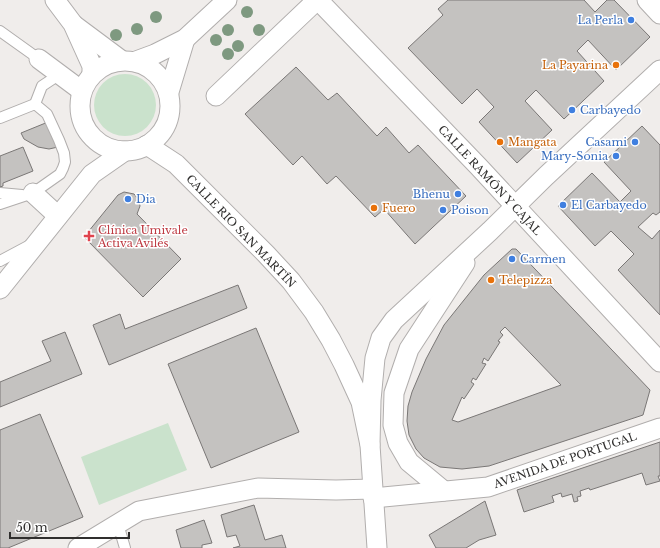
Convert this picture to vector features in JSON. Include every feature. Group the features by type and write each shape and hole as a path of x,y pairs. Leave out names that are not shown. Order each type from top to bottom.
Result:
{"street":[{"path":"55,0 73,24 92,66 92,74"},
{"path":"73,24 128,61 143,64 154,70 164,81 169,92 170,116 164,130 158,137 137,150 124,151 108,148 95,140 84,127 80,114 80,103 82,91 86,82 92,74 101,67 113,62 128,61 155,54 185,39 227,0"},
{"path":"216,96 317,0"},
{"name":"CALLE RAMÓN Y CAJAL","path":"317,0 478,166 660,362"},
{"path":"647,0 660,14"},
{"path":"169,92 185,39"},
{"path":"39,59 82,91"},
{"path":"370,445 371,400 375,358 381,338 394,320 478,243 546,176 660,70"},
{"path":"164,130 176,164"},
{"path":"92,174 95,140"},
{"path":"147,145 176,164"},
{"path":"0,289 92,174 124,151"},
{"name":"CALLE RIO SAN MARTÍN","path":"176,164 291,281 314,312 344,365 361,402 370,445 372,493 377,548"},
{"path":"29,194 58,216"},
{"path":"444,491 409,462 398,443 394,425 394,393 409,349 478,243"},
{"name":"AVENIDA DE PORTUGAL","path":"78,548 139,511 258,488 336,490 372,493 444,491 488,487 660,428"}],"lane":[{"path":"0,31 39,59"},
{"path":"0,118 35,104 42,86 60,74"},
{"path":"0,204 29,194 60,174 65,162 62,147 48,114 35,104"},
{"path":"0,193 29,194"},
{"path":"0,261 41,239"},
{"path":"118,524 125,548"}],"green space":[{"path":"125,74 137,76 147,83 154,93 156,105 154,117 147,127 137,134 125,136 113,134 103,127 96,117 94,105 96,93 103,83 113,76"},
{"path":"168,423 187,470 99,505 81,457"}],"building":[{"path":"448,0 584,0 595,12 607,0 614,0 650,37 616,70 588,40 577,51 604,81 564,119 536,90 525,101 552,130 517,163 479,122 494,107 477,89 462,104 408,48 443,15 438,9"},
{"path":"296,67 328,100 337,93 377,136 386,127 409,153 418,145 466,196 415,244 384,209 375,217 336,176 327,184 302,156 293,165 245,114"},
{"path":"48,122 58,147 49,149 38,147 24,139 21,133"},
{"path":"642,126 660,145 660,212 656,215 653,213 638,227 652,239 660,230 660,315 618,270 634,254 611,231 595,246 558,206 592,173 620,202 631,191 604,162"},
{"path":"23,147 33,171 3,183 3,186 0,187 0,156"},
{"path":"124,192 134,194 139,200 140,206 137,214 181,259 143,297 84,237 118,195"},
{"path":"512,249 516,249 650,390 643,415 489,466 462,469 440,467 424,458 416,449 409,435 407,421 408,406 412,392 426,359 444,325 484,275","holes":["505,327 561,385 458,422 452,420 462,397 464,399 474,384 471,382 473,378 476,380 486,364 482,363 484,358 488,361 500,342 498,341 503,335 500,332"]},
{"path":"238,285 247,308 109,365 93,325 120,314 125,329"},
{"path":"256,328 299,432 211,468 168,364"},
{"path":"65,332 82,374 0,407 0,382 51,361 42,341"},
{"path":"40,414 83,517 8,548 0,548 0,430"},
{"path":"660,442 660,476 658,476 660,481 646,485 642,473 590,490 589,488 580,491 581,496 577,497 578,501 574,502 572,494 562,497 561,493 552,496 554,502 524,512 517,490"},
{"path":"485,501 496,535 479,540 466,548 436,548 429,535"},
{"path":"254,505 265,540 282,535 286,548 233,548 240,546 236,535 227,537 221,515"},
{"path":"204,520 212,543 202,545 202,548 181,548 176,530"}],"place":[{"name":"La Perla","path":"631,20"},
{"name":"La Payarina","path":"616,65"},
{"name":"Carbayedo","path":"572,110"},
{"name":"Mangata","path":"500,142"},
{"name":"Casami","path":"635,142"},
{"name":"Mary-Sonia","path":"616,156"},
{"name":"Bhenu","path":"458,194"},
{"name":"Dia","path":"128,199"},
{"name":"El Carbayedo","path":"563,205"},
{"name":"Fuero","path":"374,208"},
{"name":"Poison","path":"443,210"},
{"name":"Clínica Umivale Activa Avilés","path":"89,236"},
{"name":"Carmen","path":"512,259"},
{"name":"Telepizza","path":"491,280"}]}
